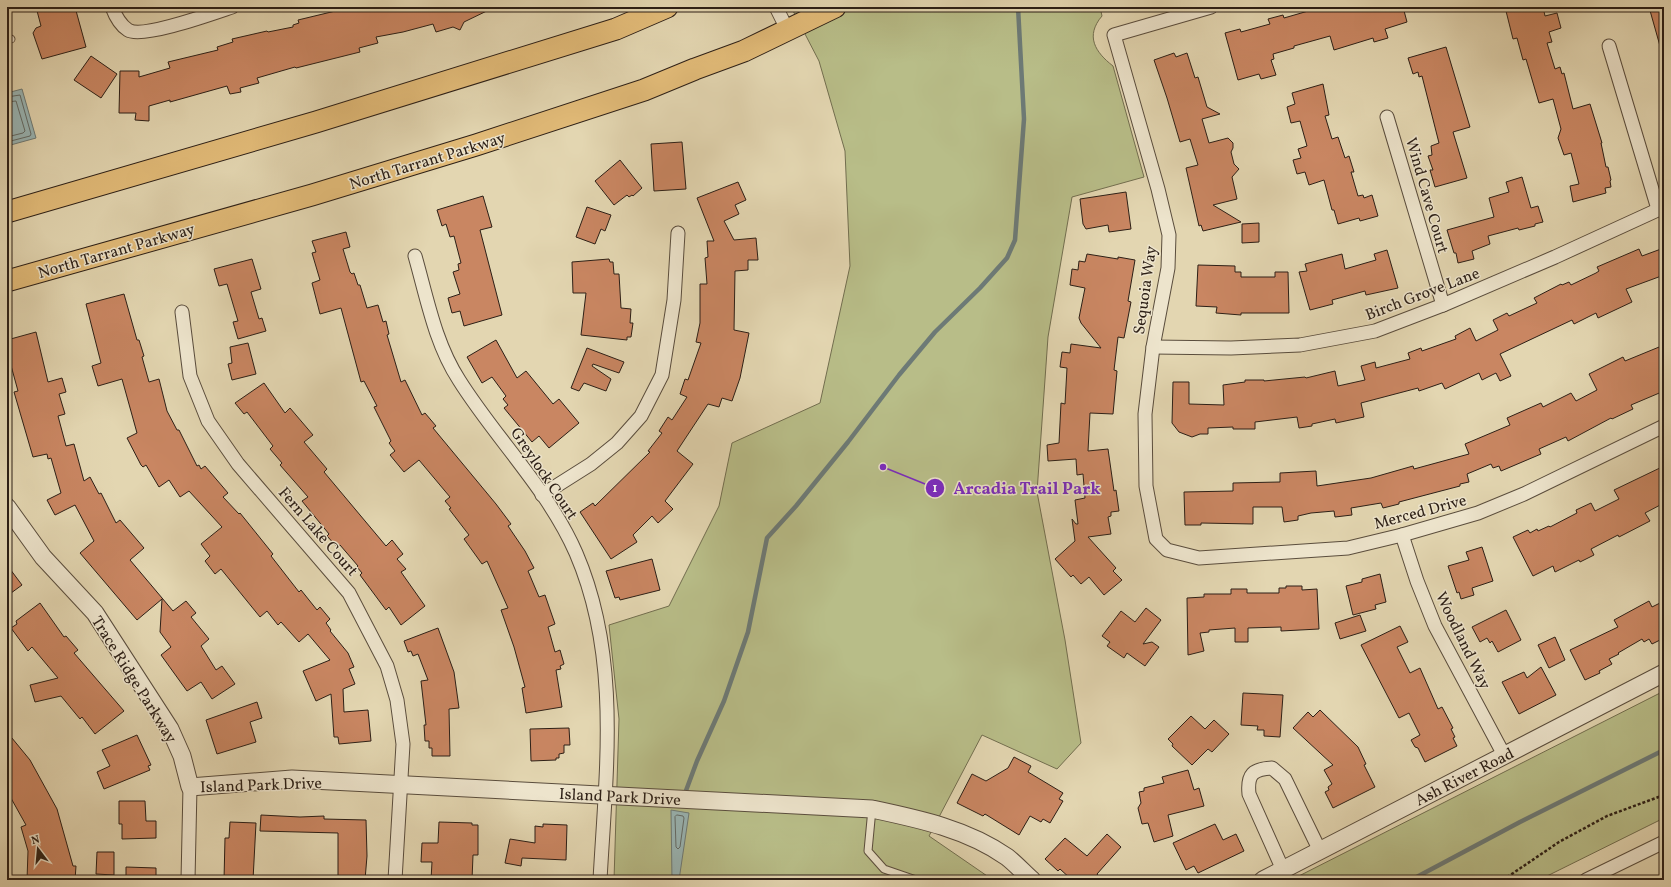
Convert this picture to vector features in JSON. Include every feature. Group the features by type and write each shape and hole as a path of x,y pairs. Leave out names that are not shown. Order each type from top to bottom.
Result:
{"main road":[{"path":"7,212 316,122 609,31 667,7"},
{"name":"North Tarrant Parkway","path":"7,281 312,194 476,145 644,90 744,51 836,7"}],"street":[{"path":"112,7 115,16 128,30 141,32 167,27 232,7"},
{"path":"776,7 788,30"},
{"name":"Sequoia Way","path":"1167,550 1156,539 1146,486 1145,414 1153,348 1168,268 1168,235 1158,189 1114,35 1211,7"},
{"path":"1609,46 1661,208"},
{"name":"Wind Cave Court","path":"1387,117 1443,305"},
{"name":"Birch Grove Lane","path":"1153,348 1231,348 1300,345 1375,331 1443,305 1555,257 1661,208"},
{"path":"542,495 596,460 617,443 641,416 662,375 674,300 678,233"},
{"name":"Greylock Court","path":"415,256 436,329 449,361 459,380 550,504 576,553 594,601 601,635 608,731 600,880"},
{"name":"Fern Lake Court","path":"182,312 190,376 208,420 238,464 350,593 387,666 397,700 403,744 396,880"},
{"name":"Merced Drive","path":"1167,550 1199,558 1215,557 1348,548 1402,535 1478,513 1524,494 1664,426"},
{"name":"Trace Ridge Parkway","path":"7,507 43,557 99,620 170,730 182,756 190,787 188,880"},
{"name":"Woodland Way","path":"1402,535 1417,581 1435,626 1504,755"},
{"name":"Ash River Road","path":"1263,880 1664,672"},
{"path":"1283,870 1249,794 1248,782 1251,774 1259,768 1272,768 1286,779 1320,851"},
{"name":"Island Park Drive","path":"190,787 292,779 872,809 921,820 960,832 984,843 1008,858 1032,880"},
{"path":"1586,880 1664,842"}],"lane":[{"path":"872,809 868,851 884,869 916,880"}],"path":[{"path":"1503,880 1559,842 1607,816 1664,795"}],"green space":[{"path":"791,7 1100,7 1102,16 1094,30 1094,43 1101,55 1113,66 1144,177 1072,197 1048,337 1037,492 1065,640 1081,743 1057,769 982,735 929,836 993,880 614,880 619,719 609,625 669,606 719,506 732,443 820,403 850,266 845,151 819,61"},
{"path":"1664,691 1664,818 1539,880 1291,880"}],"water":[{"path":"22,89 36,138 7,146 7,93"},
{"path":"671,810 689,813 679,880 672,880"}],"building":[{"path":"36,7 75,7 86,47 42,59 33,33 36,28 41,26"},
{"path":"352,7 495,7 464,22 460,30 453,27 436,32 433,24 376,37 378,43 359,48 360,52 295,67 257,78 259,83 240,88 241,92 230,94 227,86 170,102 170,100 149,106 149,121 135,120 136,113 119,113 120,71 139,71 139,77 170,68 168,62 218,50 217,47 233,42 232,39 293,27 293,25 299,23 298,20"},
{"path":"1322,7 1403,7 1407,22 1385,29 1388,38 1374,42 1373,38 1334,50 1330,36 1294,46 1294,48 1273,54 1274,59 1271,60 1276,75 1261,79 1259,74 1238,80 1225,33 1240,29 1241,32 1270,24 1268,19 1283,15 1284,18"},
{"path":"1505,7 1543,7 1545,16 1557,13 1561,28 1549,32 1552,42 1547,43 1555,69 1560,67 1562,74 1564,73 1573,109 1590,104 1602,143 1606,167 1608,167 1611,180 1611,187 1605,188 1606,193 1573,202 1570,186 1579,184 1571,153 1564,155 1558,138 1561,129 1553,99 1539,103 1526,59 1523,60 1517,38 1513,39"},
{"path":"1649,7 1664,7 1664,46 1660,46"},
{"path":"1446,47 1470,127 1453,132 1467,178 1435,187 1430,170 1433,170 1428,156 1432,155 1431,146 1439,143 1422,76 1419,77 1418,72 1413,74 1408,58"},
{"path":"1174,53 1176,57 1187,53 1195,78 1198,77 1207,107 1220,114 1202,119 1209,143 1228,138 1233,143 1231,152 1234,164 1239,169 1232,177 1237,199 1213,205 1241,222 1203,231 1201,225 1199,226 1186,168 1198,165 1190,139 1180,142 1154,60"},
{"path":"91,56 117,74 101,98 74,80"},
{"path":"1323,84 1329,115 1325,116 1332,139 1338,137 1345,158 1349,156 1354,172 1351,172 1358,196 1363,195 1364,198 1372,195 1378,216 1360,221 1359,218 1338,224 1334,210 1332,210 1324,180 1309,185 1305,172 1297,174 1293,160 1301,158 1298,149 1307,146 1300,121 1291,123 1287,107 1295,104 1292,93"},
{"path":"682,142 686,189 654,191 651,144"},
{"path":"620,160 642,188 633,196 632,195 629,197 627,195 614,205 595,181"},
{"path":"1522,177 1531,208 1538,206 1543,222 1535,224 1535,226 1519,230 1518,228 1488,236 1490,244 1472,251 1474,259 1458,263 1456,253 1454,253 1447,230 1494,217 1489,198 1509,192 1506,182"},
{"path":"738,182 746,200 735,205 739,214 724,221 734,240 756,238 758,260 748,260 748,270 735,271 734,330 749,333 740,378 732,401 722,398 719,407 708,404 677,451 693,464 665,501 673,509 658,523 652,516 633,535 637,542 611,559 580,512 593,503 595,506 650,452 648,451 662,433 659,431 668,417 672,420 687,397 680,394 685,379 688,380 701,343 696,342 700,323 700,284 707,284 705,258 708,257 707,241 714,241 697,198"},
{"path":"1126,192 1131,229 1109,232 1108,225 1086,229 1083,224 1080,199"},
{"path":"483,196 492,227 480,230 502,315 464,326 460,311 452,313 448,298 460,294 453,272 459,270 458,264 461,263 454,236 450,237 446,224 442,226 437,210"},
{"path":"587,207 611,215 605,231 601,229 595,244 576,237"},
{"path":"1259,223 1259,242 1242,243 1242,224"},
{"path":"346,232 350,247 343,249 350,272 352,274 354,273 358,285 360,285 367,308 378,305 383,322 386,321 389,334 387,335 401,382 405,380 422,415 425,413 436,426 433,428 511,524 508,526 525,551 534,568 528,571 539,597 545,595 555,624 548,627 555,652 560,650 564,664 560,666 561,669 556,670 562,707 526,713 522,688 525,687 514,647 501,610 508,608 487,561 482,564 464,539 469,535 449,509 451,508 445,501 450,497 419,460 404,472 390,455 395,451 389,443 391,441 374,407 377,406 364,381 361,382 341,308 320,314 312,283 320,280 312,253 316,252 312,241"},
{"path":"1639,249 1642,256 1661,249 1664,258 1664,275 1626,289 1632,302 1598,318 1596,313 1574,324 1572,320 1500,354 1511,376 1500,381 1496,373 1482,380 1479,373 1445,389 1442,383 1419,391 1418,388 1361,403 1364,417 1336,423 1335,419 1312,424 1312,426 1299,428 1297,417 1255,422 1255,429 1233,429 1233,427 1208,428 1208,434 1200,434 1192,437 1179,432 1172,423 1173,382 1189,382 1189,404 1224,405 1223,385 1245,382 1245,380 1264,381 1306,378 1335,371 1338,386 1365,380 1361,366 1375,362 1376,368 1410,359 1408,353 1421,348 1422,351 1456,339 1455,336 1470,328 1476,341 1498,330 1493,320 1507,313 1509,316 1537,303 1534,298 1561,284 1562,285 1569,282 1571,285 1599,271 1597,267"},
{"path":"1387,250 1398,288 1366,295 1365,291 1332,300 1333,304 1310,310 1299,272 1307,271 1305,264 1342,254 1345,269 1376,260 1374,254"},
{"path":"1087,254 1135,260 1128,301 1131,302 1124,338 1118,337 1114,370 1117,371 1113,414 1090,413 1088,451 1108,449 1114,491 1116,490 1119,511 1111,512 1111,516 1108,517 1111,534 1088,537 1116,568 1113,571 1122,580 1104,595 1089,577 1081,584 1073,575 1071,577 1055,559 1075,541 1072,519 1076,524 1078,524 1075,500 1085,498 1083,474 1077,475 1076,459 1048,461 1047,445 1059,443 1061,403 1065,404 1067,368 1060,367 1062,352 1070,353 1071,344 1101,348 1081,323 1079,318 1085,288 1070,285 1072,269 1078,270 1079,261 1085,262"},
{"path":"252,259 261,289 251,292 259,319 262,318 266,331 238,339 233,322 238,321 227,284 219,286 214,269"},
{"path":"609,259 610,262 613,262 614,274 619,274 621,308 631,309 630,323 633,323 631,337 627,337 627,340 581,335 586,293 573,293 572,262"},
{"path":"1198,265 1235,266 1235,272 1241,272 1241,277 1275,277 1275,272 1288,272 1289,313 1241,313 1241,315 1216,313 1217,307 1196,306"},
{"path":"124,294 137,340 139,340 144,356 142,357 149,382 159,379 167,411 177,430 179,430 197,466 199,465 201,469 205,466 228,493 223,497 239,514 240,513 273,554 271,556 299,592 301,590 317,610 320,607 330,619 326,623 331,630 330,631 348,653 354,667 349,669 355,684 343,689 344,712 368,710 371,741 339,744 338,737 334,737 331,694 316,701 303,671 330,660 308,634 299,642 281,622 278,625 267,611 260,617 221,569 215,574 205,561 210,556 201,544 222,527 189,491 180,497 169,480 159,487 146,465 143,467 141,465 127,438 137,433 122,379 98,386 92,366 101,363 86,304"},
{"path":"36,332 48,382 62,378 66,392 59,394 65,414 58,416 66,446 74,444 84,481 90,477 99,494 101,493 116,523 120,520 144,548 130,560 173,611 186,601 196,613 191,617 209,639 201,646 216,670 222,666 235,684 212,699 201,682 187,691 161,655 171,647 160,632 162,599 137,620 80,553 94,541 75,505 55,515 47,500 61,493 51,458 48,459 47,454 33,457 14,392 18,391 7,351 7,340"},
{"path":"496,340 517,378 526,371 553,404 559,399 579,423 549,448 539,436 532,442 504,408 508,405 503,399 506,396 492,377 482,383 467,357"},
{"path":"248,343 256,374 232,380 228,364 232,363 230,347"},
{"path":"1664,345 1664,391 1631,405 1633,409 1612,419 1611,418 1568,441 1566,437 1539,449 1541,454 1501,471 1499,466 1493,468 1491,464 1467,474 1469,482 1460,484 1460,486 1399,502 1399,504 1383,508 1381,503 1351,508 1352,515 1335,517 1334,511 1311,513 1298,516 1298,520 1284,522 1282,507 1253,507 1253,524 1201,523 1201,525 1185,525 1184,492 1233,491 1233,483 1280,482 1280,473 1316,471 1317,486 1371,478 1413,466 1414,469 1469,454 1465,444 1510,425 1507,418 1541,403 1543,407 1571,393 1576,401 1597,390 1589,374 1623,357 1625,361"},
{"path":"587,348 624,362 619,373 593,364 592,366 611,379 606,391 584,383 579,391 571,388"},
{"path":"264,383 285,413 290,408 313,435 304,442 327,469 324,472 386,546 392,540 403,554 397,559 406,569 401,572 425,606 401,625 389,607 386,610 360,575 362,573 357,567 358,566 340,545 337,547 327,536 329,534 302,501 308,497 280,465 282,463 270,449 273,446 247,412 244,414 235,403"},
{"path":"1664,466 1664,503 1645,513 1650,521 1591,549 1594,555 1580,562 1579,560 1555,572 1553,566 1533,576 1513,537 1528,530 1530,533 1537,529 1538,531 1549,526 1550,527 1577,513 1576,510 1591,503 1595,511 1619,499 1614,490"},
{"path":"1482,547 1493,581 1472,588 1474,595 1461,599 1459,592 1457,593 1448,566 1469,560 1466,552"},
{"path":"652,559 660,590 620,600 619,597 615,598 606,571"},
{"path":"7,565 22,585 7,596"},
{"path":"1380,574 1386,602 1375,605 1376,609 1353,615 1346,586 1362,582 1362,579"},
{"path":"1286,586 1302,586 1302,590 1317,589 1319,629 1281,631 1281,627 1248,628 1248,642 1235,642 1235,628 1209,630 1209,632 1200,633 1204,651 1188,655 1187,598 1204,597 1204,594 1231,594 1231,589 1247,589 1247,593 1279,593 1279,588 1286,588"},
{"path":"1649,601 1652,607 1664,601 1664,638 1652,644 1649,639 1644,642 1642,639 1609,659 1612,664 1599,671 1600,673 1585,680 1570,650 1618,627 1614,620"},
{"path":"40,603 64,637 66,636 78,650 74,653 124,711 95,734 82,717 80,719 61,696 35,702 30,685 58,678 32,647 28,651 11,628 17,624 16,621"},
{"path":"1146,608 1161,620 1143,644 1152,642 1159,647 1145,666 1127,653 1124,658 1107,646 1110,642 1102,636 1121,611 1135,622"},
{"path":"1506,610 1521,640 1498,652 1492,641 1490,643 1487,638 1480,642 1472,627"},
{"path":"1360,615 1366,631 1340,639 1335,623"},
{"path":"1400,626 1408,642 1397,647 1410,673 1420,668 1438,709 1442,707 1453,728 1451,729 1455,737 1453,738 1457,746 1425,762 1418,748 1415,747 1411,740 1420,735 1409,713 1399,718 1361,645"},
{"path":"438,628 454,672 459,708 449,709 450,756 432,756 432,748 429,748 429,741 425,741 424,725 426,725 421,681 428,680 418,654 413,656 411,651 408,652 404,641"},
{"path":"1555,637 1565,660 1549,668 1538,645"},
{"path":"1541,667 1556,695 1519,714 1502,682 1524,672 1527,678"},
{"path":"1243,693 1283,695 1280,737 1264,736 1264,730 1257,730 1258,726 1241,725"},
{"path":"257,702 262,718 250,722 256,742 217,754 206,720"},
{"path":"1320,710 1358,747 1366,764 1364,765 1375,787 1333,808 1325,792 1329,790 1328,787 1332,784 1324,770 1333,765 1293,728 1308,712 1313,717"},
{"path":"1191,716 1205,729 1214,720 1229,734 1212,752 1208,749 1192,765 1172,746 1173,744 1168,739"},
{"path":"569,728 570,745 564,745 564,753 559,754 559,758 556,758 556,760 531,761 530,729"},
{"path":"7,732 30,760 57,809 73,866 76,866 75,880 27,880 28,851 21,827 26,825 7,791"},
{"path":"137,735 151,765 148,766 150,770 104,789 97,772 110,766 102,750"},
{"path":"1014,757 1031,766 1028,772 1063,793 1059,799 1063,801 1050,823 1043,819 1041,822 1030,816 1019,835 985,814 983,816 957,803 972,774 986,781 1008,768"},
{"path":"1188,770 1194,790 1199,788 1204,806 1168,815 1173,836 1154,842 1148,823 1142,824 1138,808 1141,803 1139,792 1144,791 1144,788 1164,783 1162,777"},
{"path":"119,801 145,801 146,821 156,821 156,838 122,839 122,824 119,824"},
{"path":"261,815 300,817 324,816 324,819 366,820 367,856 365,880 338,880 338,833 260,831"},
{"path":"230,822 256,823 253,880 224,880 225,838 229,838"},
{"path":"439,822 472,823 472,825 478,825 478,855 473,855 472,880 431,880 432,862 421,862 422,843 438,843"},
{"path":"543,824 567,825 566,860 522,858 521,866 505,863 510,839 535,843 535,826 543,827"},
{"path":"1215,824 1223,840 1236,834 1244,851 1198,873 1194,866 1186,870 1173,843"},
{"path":"1107,834 1121,847 1097,874 1101,880 1072,880 1060,869 1058,871 1045,859 1065,838 1087,856"},
{"path":"97,852 114,852 114,875 96,874"},
{"path":"126,867 156,868 156,880 126,880"}],"waterway":[{"path":"684,796 697,761 724,701 748,632 767,538 796,506 848,442 899,375 935,332 980,288 1007,258 1015,240 1024,119 1018,7"},
{"path":"1411,880 1520,822 1664,750"}],"place":[{"name":"Arcadia Trail Park","path":"883,467"}]}
